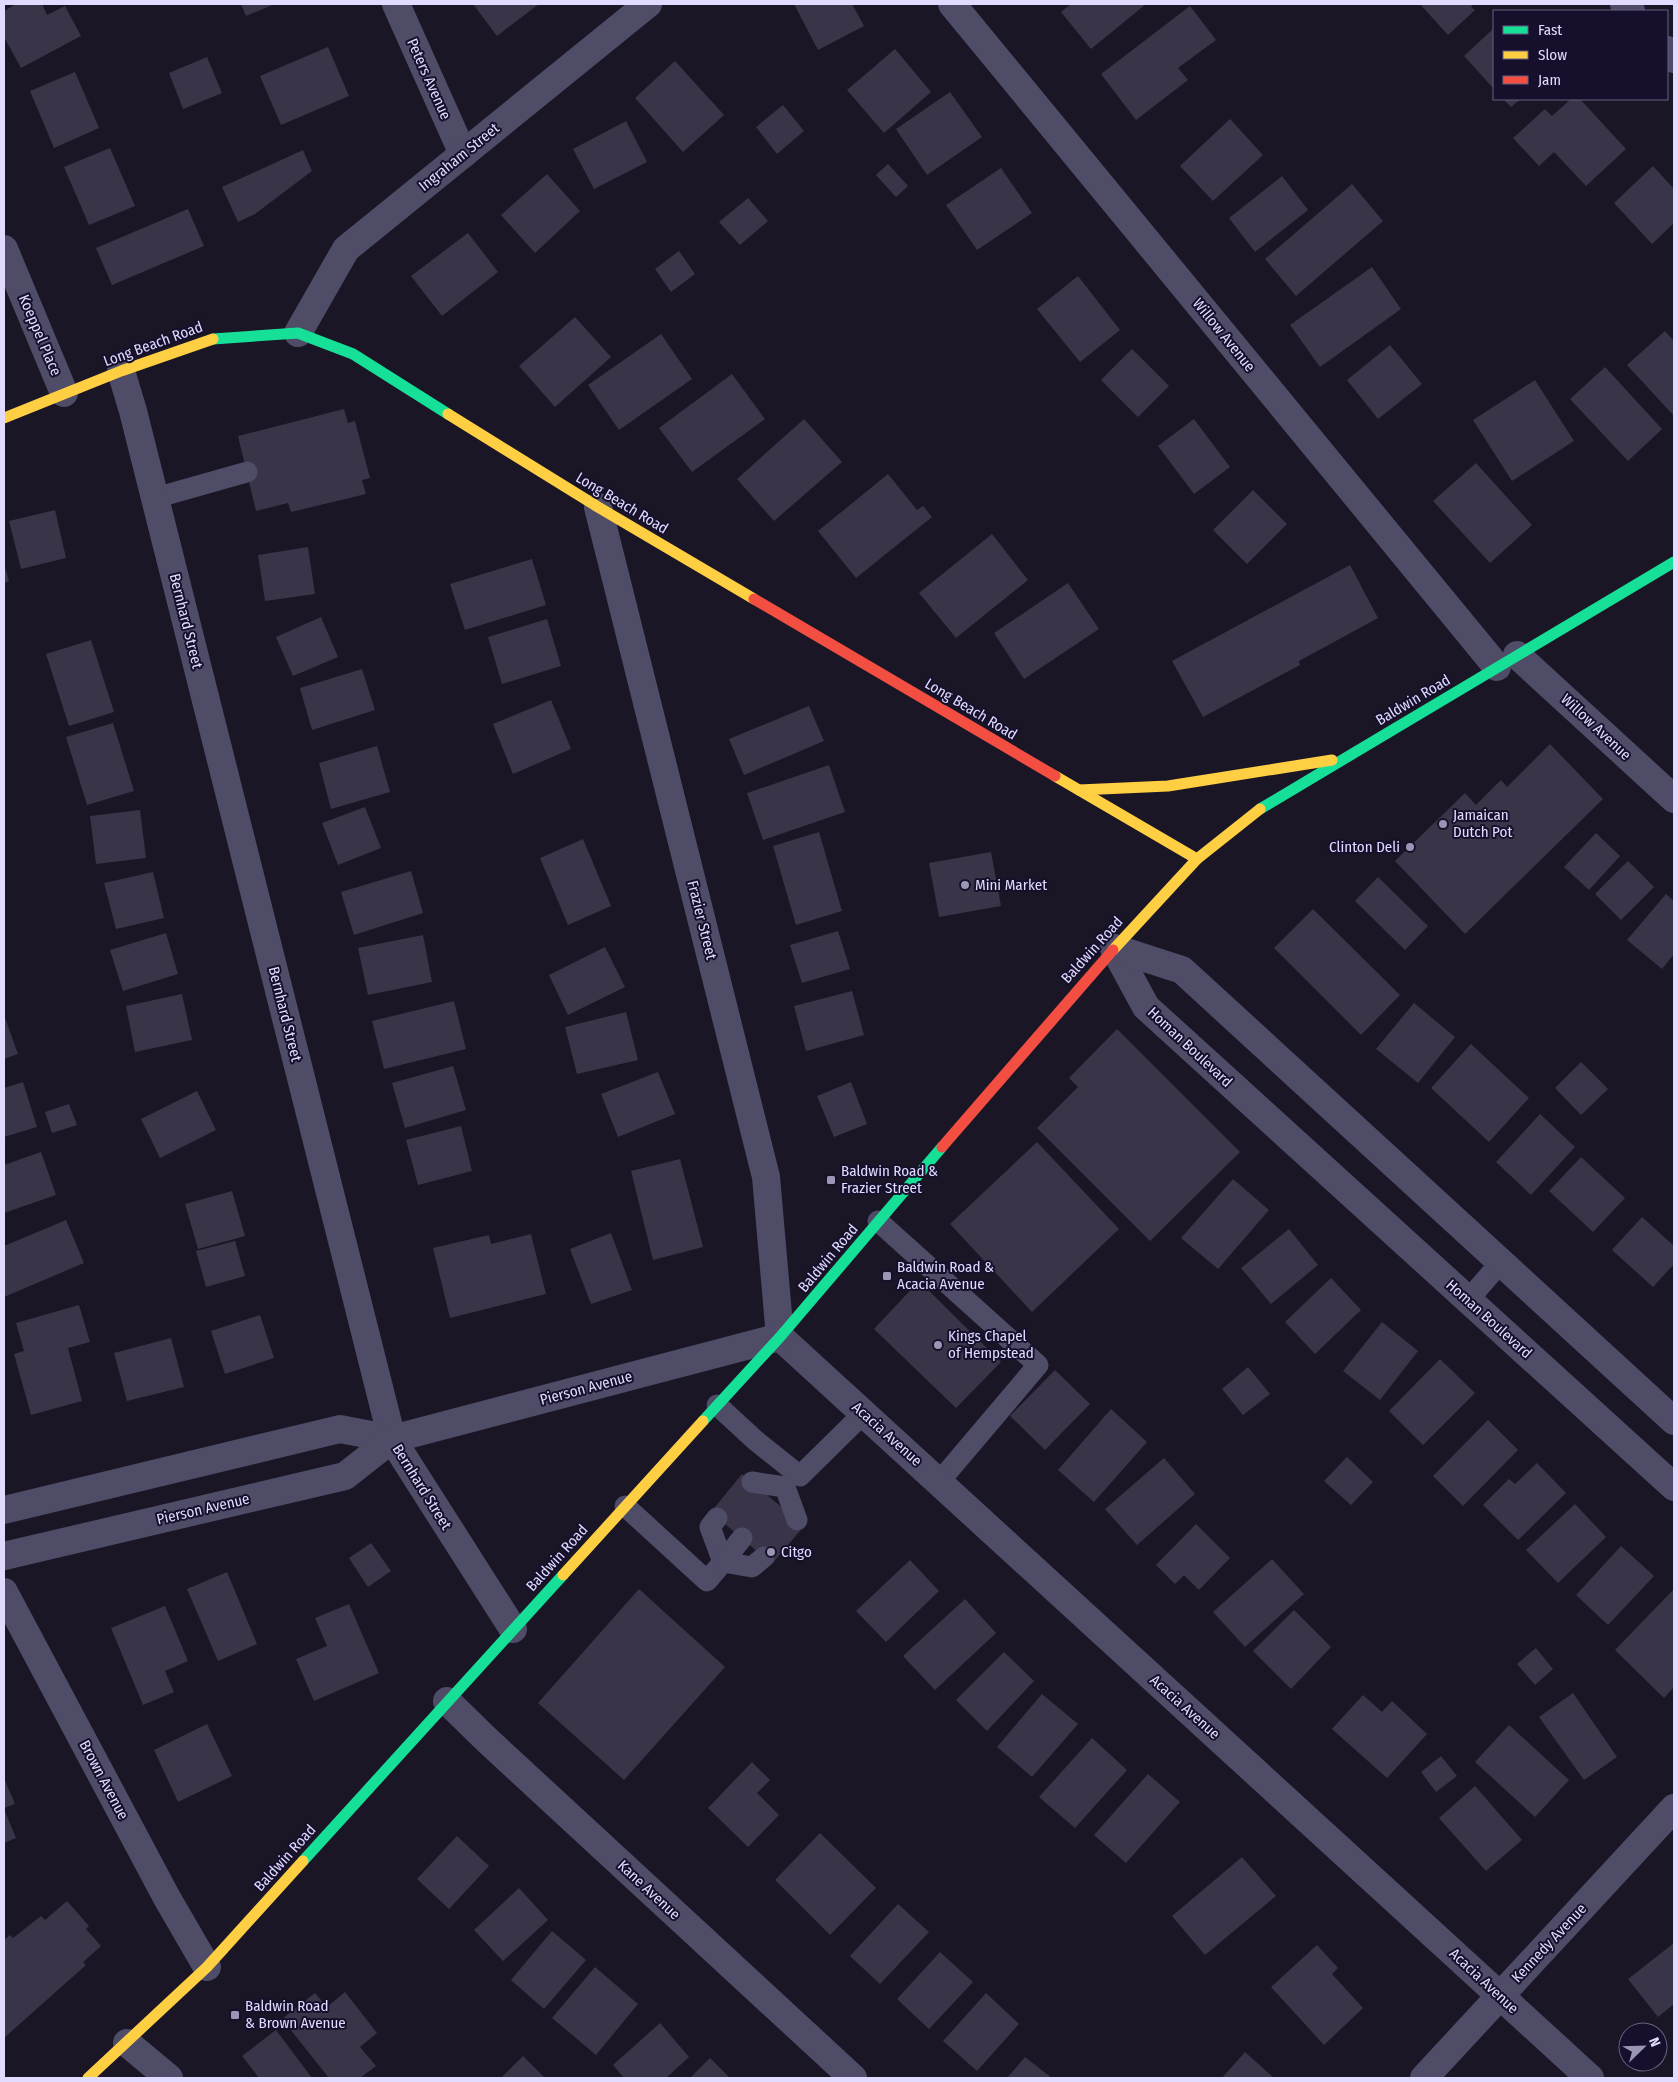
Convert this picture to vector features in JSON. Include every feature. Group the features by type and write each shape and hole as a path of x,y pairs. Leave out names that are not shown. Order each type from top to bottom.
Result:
{"main road":[{"name":"Long Beach Road","path":"4,418 121,371 215,338 298,333 353,354 598,507 1197,859"},
{"name":"Baldwin Road","path":"88,2078 207,1966 447,1700 780,1337 1053,1016 1197,859 1256,812 1674,562"},
{"path":"1079,790 1168,786 1346,758"}],"street":[{"name":"Peters Avenue","path":"396,4 463,154"},
{"name":"Ingraham Street","path":"298,333 346,249 648,4"},
{"name":"Willow Avenue","path":"952,4 1507,661 1674,799"},
{"name":"Koeppel Place","path":"4,249 64,393"},
{"name":"Bernhard Street","path":"121,371 155,498 392,1439 513,1629"},
{"name":"Frazier Street","path":"598,507 766,1178 780,1337"},
{"path":"1114,948 1182,970 1674,1421"},
{"name":"Homan Boulevard","path":"1114,948 1146,1007 1674,1487"},
{"name":"Pierson Avenue","path":"4,1556 345,1476 392,1439 780,1337"},
{"name":"Acacia Avenue","path":"780,1337 1590,2078"},
{"name":"Pierson Avenue","path":"4,1510 340,1429 392,1439"},
{"name":"Brown Avenue","path":"4,1592 167,1898 207,1966"},
{"name":"Kane Avenue","path":"447,1700 488,1741 853,2078"},
{"name":"Kennedy Avenue","path":"1424,2078 1674,1808"},
{"path":"127,2043 169,2078"}],"lane":[{"path":"155,498 246,472"},
{"path":"878,1221 1038,1365 939,1482"},
{"path":"1468,1300 1501,1262"},
{"path":"717,1405 755,1440 786,1488 797,1520"},
{"path":"786,1488 864,1413"},
{"path":"752,1482 786,1488"},
{"path":"625,1506 708,1581 742,1538"},
{"path":"718,1518 710,1527 723,1562"},
{"path":"723,1562 752,1567 764,1557"}],"building":[{"path":"16,4 42,4 47,15 65,6 81,36 21,68 4,37 4,11"},
{"path":"241,4 275,4 246,16"},
{"path":"473,4 539,4 497,36"},
{"path":"794,4 852,4 864,26 818,50"},
{"path":"1071,4 1146,4 1091,49 1061,12"},
{"path":"1420,4 1474,4 1471,7 1475,10 1448,35"},
{"path":"1190,6 1216,40 1178,68 1188,80 1136,120 1101,74"},
{"path":"1493,29 1493,88 1464,56"},
{"path":"328,47 349,96 281,125 260,76"},
{"path":"895,49 931,92 884,133 847,90"},
{"path":"207,57 222,93 183,109 169,73"},
{"path":"675,61 724,115 683,152 635,98"},
{"path":"75,72 99,128 54,148 30,91"},
{"path":"950,92 982,137 927,175 896,129"},
{"path":"1504,100 1520,100 1511,107"},
{"path":"1570,100 1581,100 1626,149 1586,186 1554,152 1539,166 1513,138 1545,109 1552,116"},
{"path":"783,105 804,131 777,154 756,127"},
{"path":"1230,119 1263,155 1213,201 1180,166"},
{"path":"626,121 647,162 594,189 573,149"},
{"path":"110,148 135,206 89,225 64,167"},
{"path":"303,150 312,171 255,214 238,222 222,187"},
{"path":"888,164 908,186 896,197 876,175"},
{"path":"1653,166 1674,189 1674,223 1652,244 1614,203"},
{"path":"1001,168 1032,213 977,250 946,205"},
{"path":"547,174 580,211 535,253 501,215"},
{"path":"1282,176 1308,210 1255,252 1229,218"},
{"path":"1352,184 1383,221 1296,296 1265,259"},
{"path":"748,198 768,221 740,245 719,222"},
{"path":"188,209 204,246 112,285 96,248"},
{"path":"468,233 498,272 442,316 411,276"},
{"path":"679,251 695,274 671,292 655,269"},
{"path":"1372,267 1401,309 1320,367 1290,325"},
{"path":"1078,276 1120,330 1080,362 1037,309"},
{"path":"575,317 611,357 555,407 519,366"},
{"path":"1665,331 1674,341 1674,416 1627,365"},
{"path":"661,334 692,379 619,430 588,385"},
{"path":"1390,345 1422,384 1378,419 1347,380"},
{"path":"1132,349 1169,386 1138,417 1101,380"},
{"path":"1605,367 1662,429 1628,461 1570,399"},
{"path":"732,374 765,419 692,472 659,428"},
{"path":"1535,380 1574,441 1512,481 1473,420"},
{"path":"344,409 348,423 355,421 370,478 362,480 366,494 291,512 288,503 256,511 238,436"},
{"path":"804,419 842,462 774,521 737,479"},
{"path":"1194,419 1230,467 1194,494 1158,446"},
{"path":"1476,463 1532,525 1490,563 1433,501"},
{"path":"888,474 917,510 923,506 932,517 856,578 818,531"},
{"path":"1253,490 1287,524 1247,564 1213,530"},
{"path":"55,510 66,558 21,569 9,521"},
{"path":"992,534 1028,580 956,638 919,593"},
{"path":"308,547 315,594 265,601 258,555"},
{"path":"532,559 546,605 465,630 450,584"},
{"path":"4,564 9,581 4,583"},
{"path":"1350,565 1378,618 1299,661 1300,665 1203,717 1172,661"},
{"path":"1068,583 1099,629 1024,679 994,633"},
{"path":"321,617 338,657 293,676 276,637"},
{"path":"547,619 561,666 502,684 488,637"},
{"path":"91,640 114,712 69,726 46,654"},
{"path":"362,669 375,710 312,730 300,688"},
{"path":"551,700 571,749 513,774 493,724"},
{"path":"809,706 824,741 744,775 729,739"},
{"path":"113,723 134,791 87,805 66,737"},
{"path":"1550,744 1603,799 1465,934 1395,861 1465,793 1476,805 1501,780 1507,787"},
{"path":"377,746 390,792 331,809 319,763"},
{"path":"829,765 845,812 763,840 747,793"},
{"path":"365,807 381,848 338,865 322,823"},
{"path":"140,810 146,858 96,864 90,816"},
{"path":"819,832 842,911 796,925 773,846"},
{"path":"1596,833 1620,856 1589,890 1564,867"},
{"path":"583,839 611,906 568,925 540,858"},
{"name":"Mini Market","path":"991,852 1001,906 939,917 929,863"},
{"path":"1628,861 1654,887 1621,920 1595,894"},
{"path":"411,871 423,913 354,935 341,892"},
{"path":"153,872 164,918 116,929 104,883"},
{"path":"1378,877 1428,926 1405,950 1355,901"},
{"path":"1666,894 1674,901 1674,954 1662,969 1627,940"},
{"path":"1313,909 1400,995 1361,1035 1274,948"},
{"path":"838,931 850,969 802,983 790,945"},
{"path":"166,933 178,974 123,991 110,950"},
{"path":"423,935 432,982 368,995 358,948"},
{"path":"605,947 625,987 568,1015 549,975"},
{"path":"852,991 864,1035 806,1051 794,1006"},
{"path":"182,994 192,1040 135,1052 126,1006"},
{"path":"454,1001 466,1049 384,1069 372,1021"},
{"path":"1414,1003 1455,1037 1418,1083 1376,1049"},
{"path":"626,1012 638,1060 577,1074 565,1027"},
{"path":"4,1015 18,1054 4,1059"},
{"path":"1117,1029 1240,1152 1150,1241 1037,1128 1078,1087 1069,1078"},
{"path":"1471,1044 1529,1098 1489,1142 1431,1088"},
{"path":"1581,1062 1608,1089 1581,1115 1555,1088"},
{"path":"453,1066 466,1110 405,1128 392,1083"},
{"path":"658,1072 675,1114 618,1137 601,1094"},
{"path":"23,1082 37,1127 4,1137 4,1088"},
{"path":"851,1082 867,1124 834,1137 817,1096"},
{"path":"197,1091 216,1130 160,1158 141,1119"},
{"path":"69,1104 77,1125 52,1133 45,1112"},
{"path":"1540,1114 1575,1147 1531,1195 1496,1162"},
{"path":"461,1126 472,1171 418,1185 406,1140"},
{"path":"1037,1142 1119,1229 1032,1312 950,1224"},
{"path":"41,1152 56,1195 4,1213 4,1165"},
{"path":"1581,1157 1625,1198 1593,1232 1549,1191"},
{"path":"680,1159 703,1247 653,1260 631,1171"},
{"path":"1233,1179 1269,1210 1218,1269 1181,1238"},
{"path":"232,1191 245,1236 198,1249 185,1204"},
{"path":"1642,1217 1674,1246 1674,1264 1653,1287 1612,1250"},
{"path":"66,1220 84,1263 4,1297 4,1246"},
{"path":"1289,1229 1318,1265 1271,1304 1241,1268"},
{"path":"611,1233 632,1290 591,1304 570,1249"},
{"path":"531,1234 546,1294 450,1318 433,1248 489,1235 491,1244"},
{"path":"235,1241 245,1276 206,1287 196,1251"},
{"path":"1331,1278 1361,1310 1315,1354 1285,1322"},
{"name":"Kings Chapel of Hempstead","path":"919,1281 1001,1362 956,1408 874,1329"},
{"path":"79,1305 90,1342 68,1348 82,1401 31,1415 14,1354 24,1351 16,1323"},
{"path":"260,1315 274,1358 225,1374 211,1331"},
{"path":"1382,1322 1418,1351 1380,1400 1343,1371"},
{"path":"171,1338 184,1387 127,1401 114,1353"},
{"path":"1440,1359 1475,1393 1423,1445 1389,1411"},
{"path":"1248,1367 1270,1394 1243,1415 1222,1389"},
{"path":"1055,1370 1090,1404 1045,1450 1010,1416"},
{"path":"1111,1409 1147,1442 1094,1502 1058,1470"},
{"path":"1488,1420 1518,1450 1463,1506 1433,1476"},
{"path":"1347,1457 1373,1482 1351,1505 1324,1481"},
{"path":"1164,1458 1195,1494 1137,1545 1105,1509"},
{"path":"1537,1463 1566,1493 1518,1540 1483,1505 1509,1479 1515,1484"},
{"path":"742,1474 804,1526 772,1564 711,1512"},
{"path":"1575,1504 1606,1537 1558,1583 1526,1550"},
{"path":"1196,1524 1230,1558 1199,1590 1184,1575 1175,1584 1156,1565"},
{"path":"371,1543 391,1571 368,1587 349,1558"},
{"path":"1621,1546 1654,1576 1608,1625 1576,1595"},
{"path":"1272,1559 1304,1594 1245,1647 1213,1612"},
{"path":"910,1560 939,1591 886,1642 856,1611"},
{"path":"227,1572 257,1644 218,1661 187,1589"},
{"path":"639,1589 725,1667 624,1780 538,1703"},
{"path":"1674,1589 1674,1687 1664,1698 1615,1650"},
{"path":"965,1599 996,1633 935,1690 903,1656"},
{"path":"349,1604 379,1673 314,1701 296,1659 327,1646 315,1618"},
{"path":"165,1606 188,1661 165,1671 174,1692 143,1705 111,1628"},
{"path":"1294,1610 1331,1647 1291,1689 1253,1651"},
{"path":"1536,1648 1553,1669 1535,1685 1517,1664"},
{"path":"1004,1652 1034,1681 987,1731 956,1700"},
{"path":"1573,1693 1617,1757 1584,1780 1539,1717"},
{"path":"1042,1694 1078,1724 1032,1777 997,1747"},
{"path":"1363,1695 1382,1712 1392,1701 1427,1734 1387,1778 1332,1729"},
{"path":"207,1724 232,1776 178,1802 154,1750"},
{"path":"1509,1725 1569,1780 1535,1817 1475,1762"},
{"path":"1092,1738 1127,1770 1075,1828 1039,1797"},
{"path":"1441,1756 1457,1776 1436,1792 1421,1772"},
{"path":"752,1762 770,1780 757,1793 779,1815 748,1847 708,1808"},
{"path":"1148,1774 1180,1802 1126,1863 1094,1835"},
{"path":"4,1778 15,1804 4,1808"},
{"path":"1475,1786 1522,1840 1486,1871 1439,1818"},
{"path":"4,1809 16,1838 4,1843"},
{"path":"820,1833 876,1888 830,1935 775,1880"},
{"path":"457,1836 489,1866 449,1909 417,1879"},
{"path":"1242,1857 1276,1896 1205,1955 1172,1916"},
{"path":"519,1888 548,1920 503,1961 474,1930"},
{"path":"67,1901 89,1926 86,1929 101,1946 83,1962 86,1965 4,2038 4,1940 10,1935 13,1938 41,1916 45,1920"},
{"path":"898,1904 929,1932 880,1984 850,1956"},
{"path":"552,1931 586,1960 544,2009 511,1980"},
{"path":"1674,1943 1674,2004 1658,2017 1628,1979"},
{"path":"1317,1945 1338,1968 1332,1974 1363,2008 1324,2045 1271,1987"},
{"path":"940,1952 973,1982 929,2029 897,1999"},
{"path":"595,1967 638,2004 596,2055 552,2018"},
{"path":"345,1992 377,2033 360,2047 376,2066 360,2078 329,2078 282,2019 315,1993 327,2007"},
{"path":"986,1993 1019,2024 977,2071 943,2041"},
{"path":"660,2023 689,2057 666,2078 624,2078 613,2065"},
{"path":"276,2030 312,2078 259,2078 242,2056"},
{"path":"1245,2052 1274,2078 1222,2078"},
{"path":"523,2056 545,2078 501,2078"},
{"path":"1025,2057 1052,2078 1007,2078"},
{"path":"710,2058 730,2078 690,2078"}],"traffic: fast":[{"path":"213,339 298,333 353,354 448,414"},
{"path":"1260,809 1674,562"},
{"path":"703,1421 780,1337 942,1147"},
{"path":"303,1861 563,1575"}],"traffic: slow":[{"path":"4,418 121,371 213,339"},
{"path":"448,414 598,507 754,599"},
{"path":"1079,790 1168,786 1332,760"},
{"path":"1055,776 1197,859"},
{"path":"1113,950 1197,859 1260,809"},
{"path":"563,1575 703,1421"},
{"path":"88,2078 207,1967 303,1861"}],"traffic: jam":[{"path":"754,599 1055,776"},
{"path":"942,1147 1113,950"}],"place":[{"name":"Jamaican Dutch Pot","path":"1443,824"},
{"name":"Clinton Deli","path":"1410,847"},
{"name":"Mini Market","path":"965,885"},
{"name":"Baldwin Road & Frazier Street","path":"831,1180"},
{"name":"Baldwin Road & Acacia Avenue","path":"887,1276"},
{"name":"Kings Chapel of Hempstead","path":"938,1345"},
{"name":"Citgo","path":"771,1552"},
{"name":"Baldwin Road & Brown Avenue","path":"235,2015"}]}
